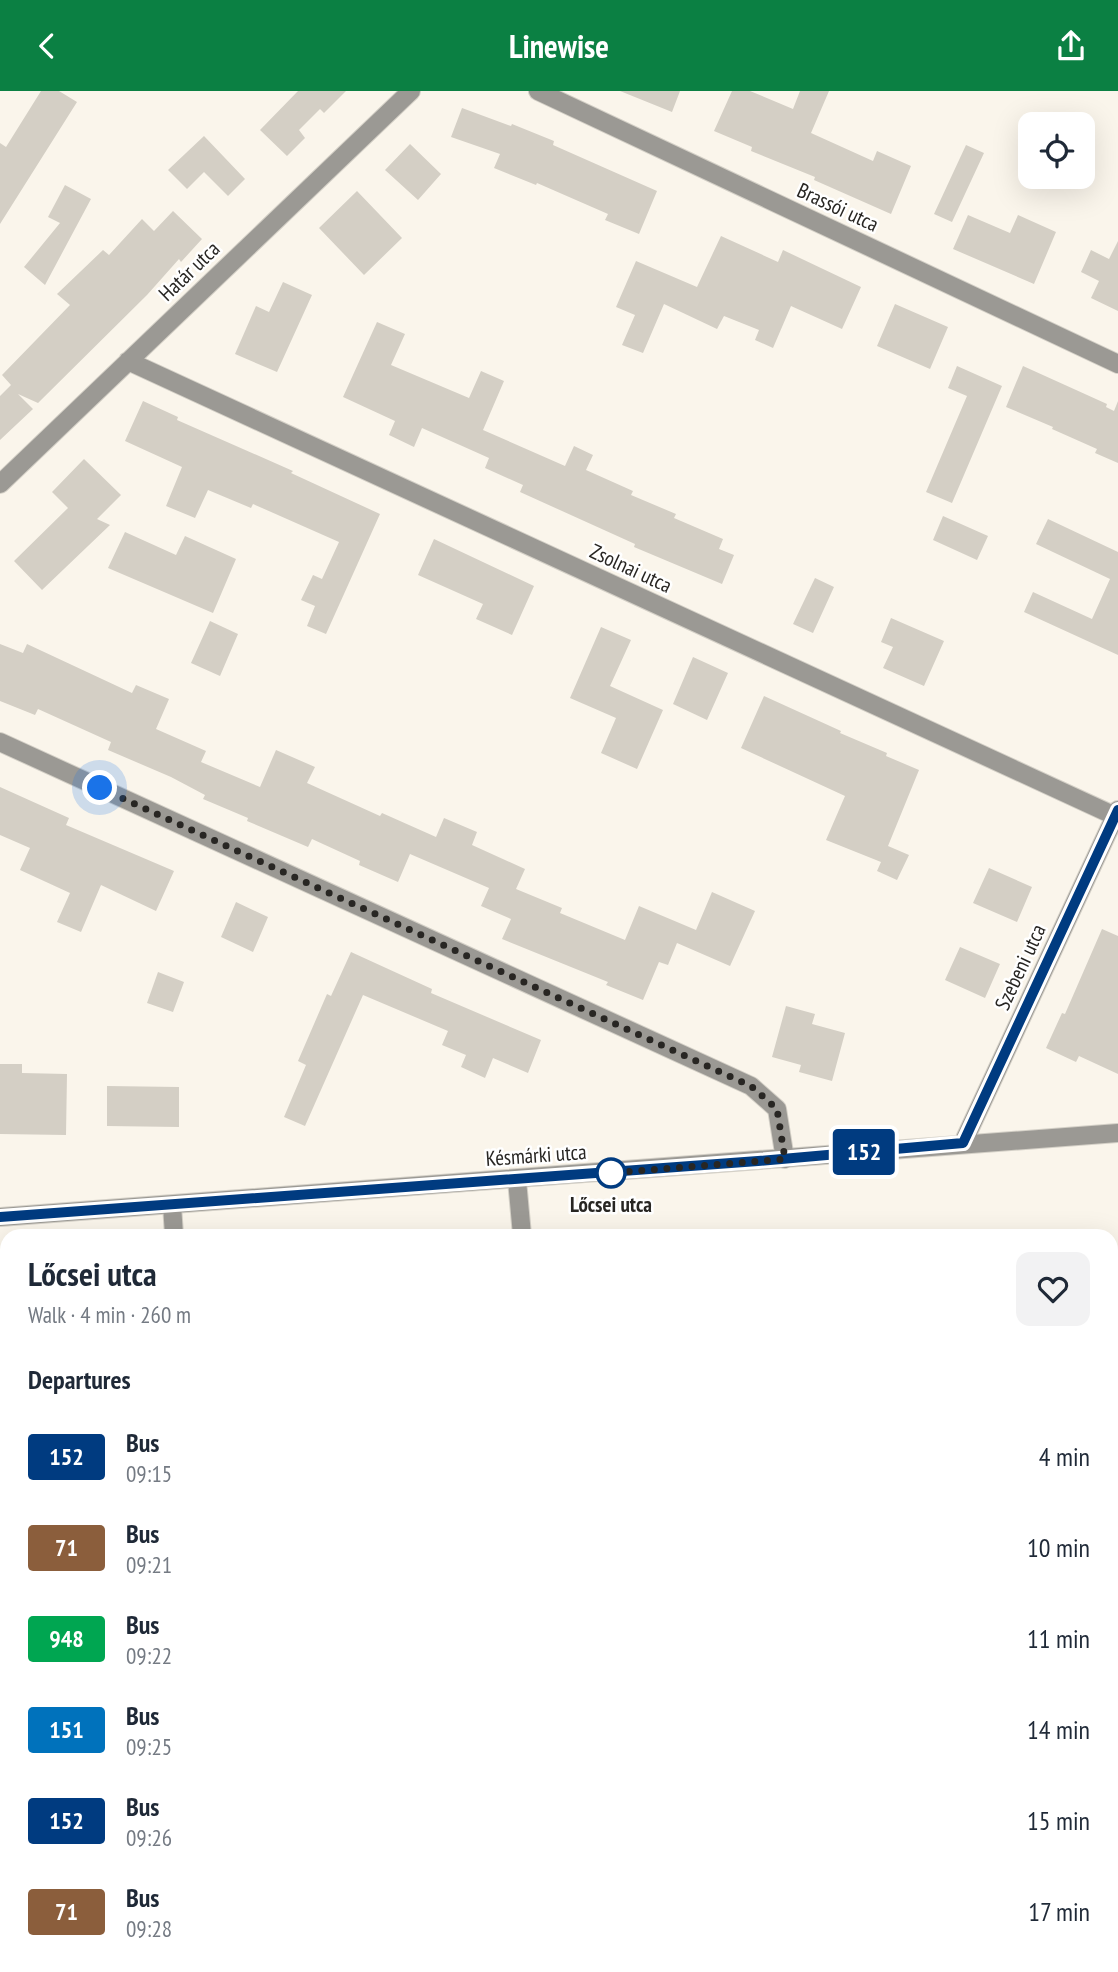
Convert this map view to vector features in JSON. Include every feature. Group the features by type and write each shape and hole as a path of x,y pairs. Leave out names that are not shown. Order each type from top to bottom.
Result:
{"street":[{"name":"Határ utca","path":"0,484 411,91"},
{"name":"Brassói utca","path":"538,91 1118,364"},
{"name":"Zsolnai utca","path":"128,361 1117,813"},
{"path":"0,742 751,1086 777,1109 785,1159"},
{"name":"Szebeni utca","path":"963,1143 1117,813"},
{"name":"Késmárki utca","path":"0,1217 1118,1133"},
{"path":"517,1180 521,1229"},
{"path":"172,1205 174,1229"}],"building":[{"path":"41,91 59,91 77,102 0,224 0,143 6,147"},
{"path":"298,91 346,91 324,113 320,109 299,130 305,138 287,156 260,130"},
{"path":"620,91 680,91 672,112"},
{"path":"732,91 750,91 793,109 800,91 829,91 811,133 873,161 877,151 911,166 891,214 814,180 815,177 751,151 752,147 714,131"},
{"path":"462,108 554,141 553,145 657,191 639,234 605,220 608,214 537,183 536,185 494,168 500,154 451,137"},
{"path":"204,136 245,179 228,196 204,172 187,189 168,170"},
{"path":"410,144 441,174 418,200 385,170"},
{"path":"966,145 984,153 952,222 934,214"},
{"path":"65,185 91,199 45,285 24,267 60,223 48,217"},
{"path":"357,191 402,238 364,275 319,228"},
{"path":"173,211 202,239 181,262 179,259 147,295 38,403 18,394 33,409 0,440 0,396 11,385 2,375 70,305 57,294 103,250 109,255 142,219 154,231"},
{"path":"968,215 1010,233 1018,215 1056,232 1034,284 953,249"},
{"path":"721,236 778,262 783,250 861,287 842,329 791,306 773,348 755,340 759,330 724,316 717,329 664,304 643,353 622,345 635,315 616,307 636,261 697,287"},
{"path":"1118,241 1118,311 1091,298 1099,281 1081,272 1091,250 1109,259"},
{"path":"283,282 312,295 277,372 235,354 256,306 269,312"},
{"path":"895,304 948,327 930,369 877,346"},
{"path":"377,322 405,334 391,365 469,398 481,371 504,381 483,430 565,466 574,446 593,455 586,470 633,491 631,495 676,514 674,518 723,539 719,549 734,555 722,584 634,547 635,544 520,492 523,485 485,468 489,458 422,428 414,447 389,435 395,421 343,397"},
{"path":"957,366 1002,386 952,503 926,492 967,396 948,388"},
{"path":"1023,366 1107,404 1106,407 1114,411 1118,401 1118,463 1095,453 1097,449 1052,429 1053,427 1006,407"},
{"path":"143,401 178,417 177,420 293,471 291,473 380,514 326,634 307,626 315,606 301,600 313,575 322,579 339,542 253,504 251,508 208,490 195,518 166,506 182,467 125,441"},
{"path":"84,459 121,495 97,519 110,525 42,590 14,561 68,508 52,492"},
{"path":"943,516 988,536 977,560 933,540"},
{"path":"1048,519 1118,552 1118,655 1024,612 1033,592 1092,619 1110,579 1036,544"},
{"path":"125,532 176,555 185,536 236,559 213,613 108,568"},
{"path":"434,539 534,586 512,635 476,619 483,604 418,575"},
{"path":"815,578 834,587 813,633 793,624"},
{"path":"891,618 944,641 924,686 883,668 893,647 881,642"},
{"path":"210,621 238,634 220,676 191,663"},
{"path":"601,627 631,640 610,686 663,710 637,769 601,753 616,718 570,698"},
{"path":"0,644 23,653 27,644 132,693 136,685 169,699 156,729 206,751 201,762 260,787 276,750 315,767 307,783 380,816 382,813 436,837 444,818 477,832 472,845 525,869 516,889 562,908 560,913 625,940 639,906 696,930 712,892 755,911 730,966 677,943 668,965 659,962 643,1000 606,985 608,982 502,939 511,919 481,906 489,888 410,854 398,882 359,865 360,861 312,839 308,847 247,821 248,818 203,799 205,795 171,777 108,750 111,742 38,709 35,715 0,701"},
{"path":"693,657 728,673 707,720 673,704"},
{"path":"764,696 919,770 888,846 909,855 897,880 877,871 881,862 826,840 845,796 741,748"},
{"path":"0,787 69,818 66,825 174,871 156,911 101,885 81,932 57,922 70,893 20,870 30,848 0,835"},
{"path":"989,868 1032,887 1017,922 973,903"},
{"path":"236,902 268,917 253,952 221,937"},
{"path":"1102,929 1118,936 1118,1074 1079,1056 1076,1062 1046,1048 1062,1013 1065,1014"},
{"path":"960,947 1000,964 985,998 945,980"},
{"path":"351,952 432,989 431,993 541,1040 528,1073 493,1058 485,1078 461,1067 466,1055 442,1045 448,1031 363,995 305,1126 284,1117 306,1065 298,1061 327,994 331,996"},
{"path":"158,972 184,982 173,1012 147,1003"},
{"path":"786,1006 815,1014 812,1024 845,1033 832,1081 799,1072 801,1065 772,1057"},
{"path":"0,1064 22,1064 22,1073 67,1074 66,1135 0,1134"},
{"path":"107,1086 179,1087 179,1127 107,1126"}],"bus line":[{"name":"152","path":"0,1217 758,1161 963,1143 1118,810"}],"place":[{"name":"Lőcsei utca","path":"611,1173"}],"route":[{"path":"100,788 751,1086 777,1109 785,1159 611,1173"}]}
